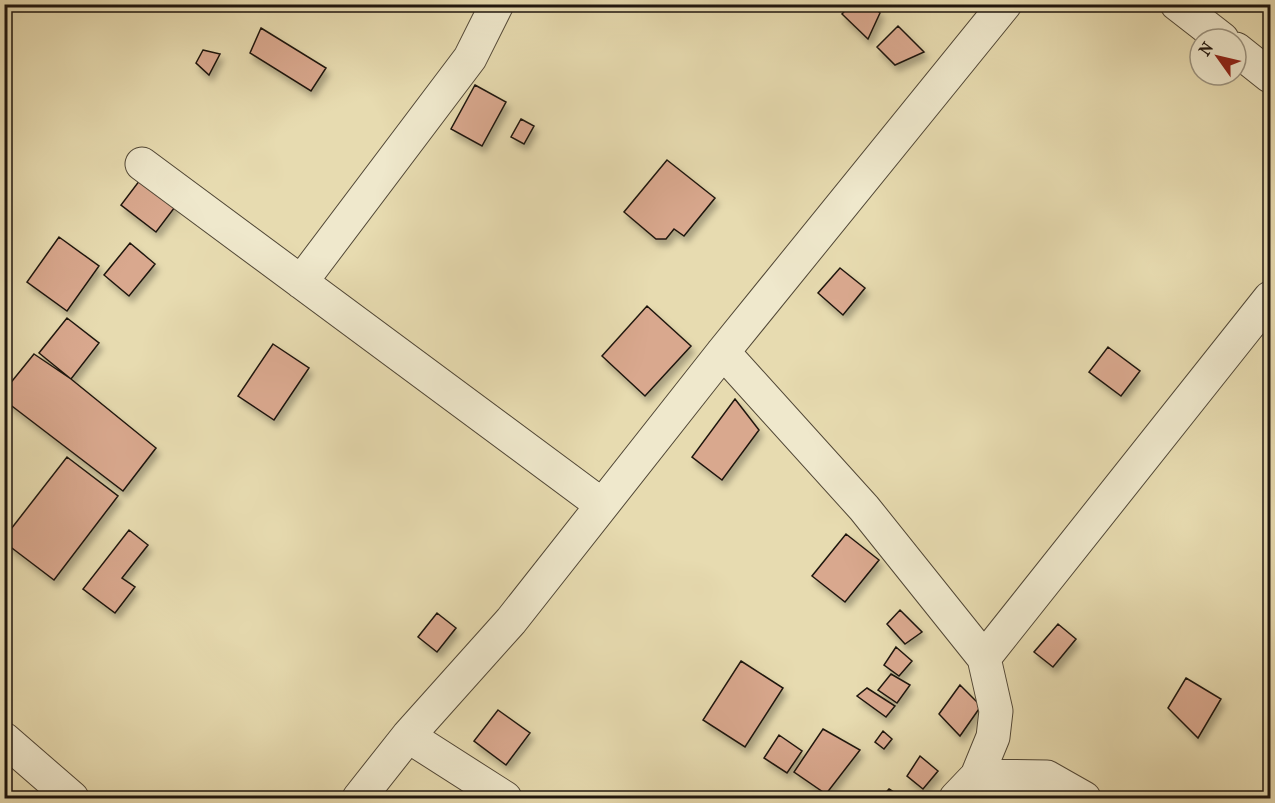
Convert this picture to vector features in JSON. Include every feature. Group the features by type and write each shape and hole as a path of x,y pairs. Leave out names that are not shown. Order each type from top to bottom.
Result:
{"street":[{"path":"301,282 470,58 497,4"},
{"path":"358,798 408,736 511,621 723,352 1005,4"},
{"path":"1177,4 1207,27"},
{"path":"1248,59 1270,76"},
{"path":"142,164 602,506"},
{"path":"984,658 1270,298"},
{"path":"723,352 864,508 984,658 996,711 993,737 966,787"},
{"path":"408,736 505,798"},
{"path":"4,739 72,798"},
{"path":"966,787 1047,777 1084,798"}],"building":[{"path":"851,4 871,4 880,13 868,39 842,14"},
{"path":"898,26 924,52 895,65 877,47"},
{"path":"261,28 326,68 311,91 250,53"},
{"path":"203,50 220,54 209,75 196,63"},
{"path":"475,85 506,102 482,146 451,129"},
{"path":"521,119 534,126 524,144 511,137"},
{"path":"667,160 715,198 684,236 674,229 666,239 656,239 624,212"},
{"path":"143,176 178,203 156,232 121,205"},
{"path":"59,237 99,266 67,311 27,282"},
{"path":"130,243 155,264 129,296 104,275"},
{"path":"840,268 865,288 843,315 818,293"},
{"path":"647,306 691,346 645,396 602,356"},
{"path":"67,318 99,343 71,379 39,353"},
{"path":"273,344 309,368 274,420 238,396"},
{"path":"1108,347 1140,371 1121,396 1089,372"},
{"path":"34,354 71,379 156,448 123,491 4,400 4,391"},
{"path":"735,399 759,430 722,480 692,457"},
{"path":"67,457 118,496 54,580 4,542 4,538"},
{"path":"129,530 148,545 122,578 135,587 115,613 83,589"},
{"path":"846,534 879,560 845,602 812,576"},
{"path":"900,610 922,632 905,644 887,624"},
{"path":"437,613 456,628 437,652 418,637"},
{"path":"1058,624 1076,639 1053,667 1034,652"},
{"path":"896,647 912,661 899,676 884,665"},
{"path":"741,661 783,688 745,747 703,720"},
{"path":"891,674 910,685 897,703 878,690"},
{"path":"1186,678 1221,699 1198,738 1168,708"},
{"path":"960,685 981,706 960,736 939,714"},
{"path":"867,688 895,706 886,717 857,696"},
{"path":"498,710 530,733 506,765 474,741"},
{"path":"823,729 860,750 826,794 794,772"},
{"path":"883,731 892,739 884,749 875,742"},
{"path":"779,735 802,751 787,773 764,758"},
{"path":"920,756 938,771 923,789 907,776"},
{"path":"889,789 903,798 881,798"}]}
